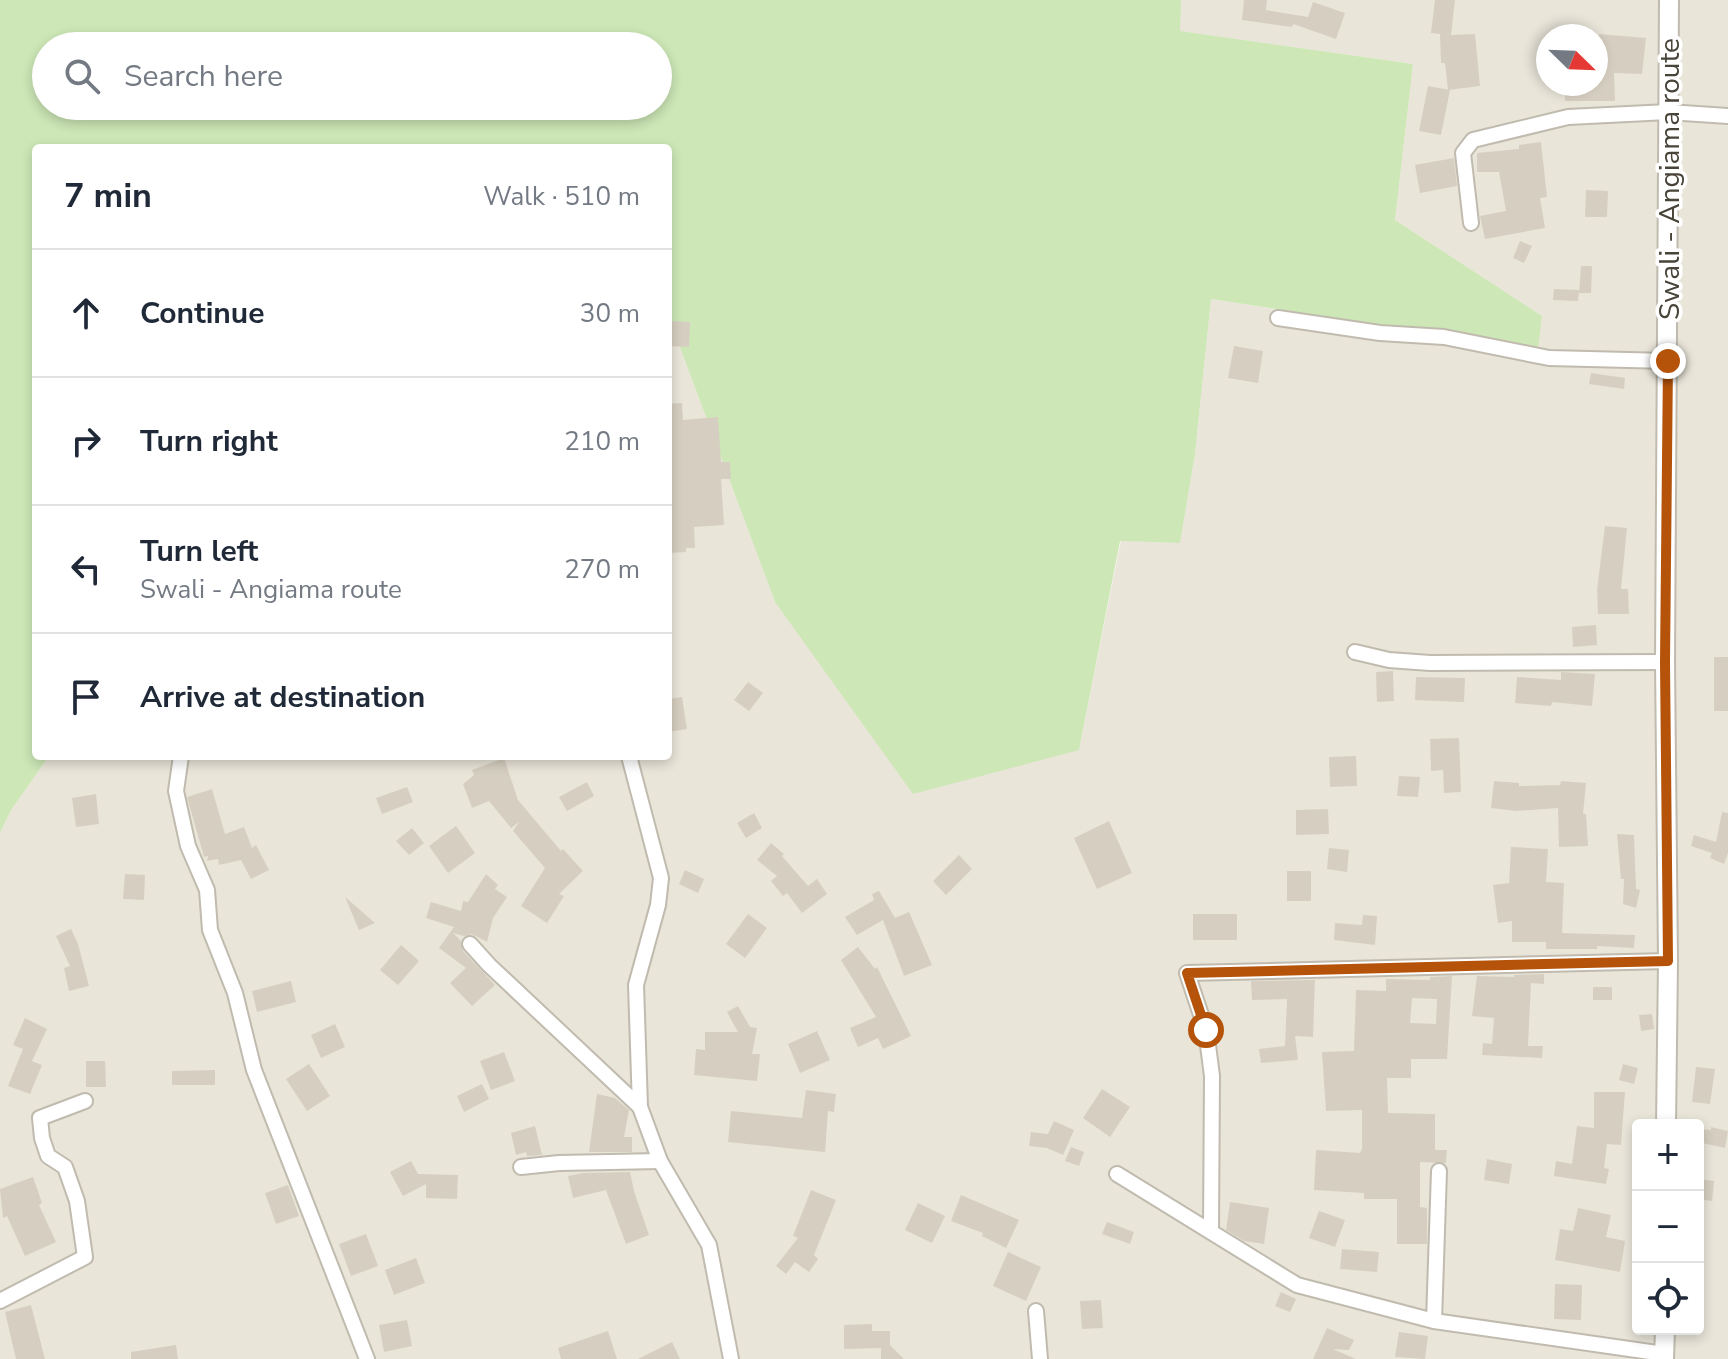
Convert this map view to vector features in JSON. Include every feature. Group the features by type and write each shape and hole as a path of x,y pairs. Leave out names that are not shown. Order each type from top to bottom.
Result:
{"street":[{"name":"Swali - Angiama route","path":"1666,1119 1669,0"},
{"path":"1471,223 1463,153 1473,140 1568,117 1668,112 1728,116"},
{"path":"1278,318 1380,333 1444,337 1549,358 1668,361"},
{"path":"1355,652 1389,660 1430,663 1665,662"},
{"path":"180,760 176,791 188,846 207,890 210,930 235,993 254,1070 367,1359"},
{"path":"630,760 661,878 658,905 636,985 640,1107 660,1161 709,1245 731,1359"},
{"path":"470,944 640,1107"},
{"path":"1211,1229 1212,1076 1206,1030 1187,973 1668,961"},
{"path":"0,1301 85,1257 77,1201 65,1167 48,1156 40,1118 85,1101"},
{"path":"521,1167 660,1161"},
{"path":"1434,1321 1439,1171"},
{"path":"1117,1174 1211,1229 1297,1285 1434,1321 1664,1357 1665,1335"},
{"path":"1036,1311 1040,1359"}],"shaded area":[{"path":"1181,0 1728,0 1728,1359 0,1359 0,833 11,810 46,760 672,760 672,326 775,602 1079,750 1121,541 1180,543 1195,454 1211,299 1537,349 1542,316 1395,220 1413,64 1179,31"}],"green space":[{"path":"0,0 1181,0 1180,31 1413,64 1395,220 1542,316 1538,349 1211,299 1195,454 1180,543 1120,541 1079,750 913,794 775,602 672,326 672,144 32,144 32,760 46,760 11,810 0,833"}],"building":[{"path":"1244,0 1267,0 1266,10 1308,17 1313,2 1345,13 1336,39 1293,24 1292,27 1242,20"},
{"path":"1435,0 1455,0 1451,35 1475,34 1480,86 1448,90 1445,63 1441,63 1440,34 1431,33"},
{"path":"1608,35 1646,38 1642,74 1614,73 1615,101 1565,101 1565,96 1608,96"},
{"path":"1428,86 1450,90 1441,135 1419,131"},
{"path":"1541,142 1547,197 1540,198 1545,228 1485,239 1480,216 1506,211 1499,172 1477,172 1477,153 1519,149 1519,145"},
{"path":"1454,158 1457,186 1420,193 1415,165"},
{"path":"1586,190 1608,191 1607,217 1585,217"},
{"path":"1520,241 1532,246 1524,263 1513,258"},
{"path":"1581,266 1592,266 1591,293 1579,293"},
{"path":"1554,289 1579,290 1578,301 1553,300"},
{"path":"672,321 690,322 689,347 672,346"},
{"path":"1234,346 1263,351 1258,383 1228,378"},
{"path":"1591,373 1625,378 1624,389 1589,384"},
{"path":"682,403 683,420 718,417 721,462 730,462 731,479 721,479 724,525 694,527 695,548 672,553 672,404"},
{"path":"1605,526 1627,528 1621,589 1628,589 1629,614 1598,614 1597,590"},
{"path":"1596,625 1597,645 1573,647 1572,627"},
{"path":"1714,657 1728,657 1728,711 1714,711"},
{"path":"1393,671 1394,701 1377,702 1376,672"},
{"path":"1561,672 1595,674 1592,706 1552,702 1551,706 1515,703 1517,677 1561,680"},
{"path":"1416,677 1465,678 1464,702 1415,700"},
{"path":"748,682 763,693 749,711 734,700"},
{"path":"682,697 687,729 672,731 672,698"},
{"path":"1459,738 1461,792 1444,793 1443,770 1431,771 1430,739"},
{"path":"1356,756 1357,786 1330,787 1329,757"},
{"path":"505,760 518,800 561,851 563,849 583,871 559,894 564,896 547,923 521,906 545,868 513,831 519,822 511,828 489,801 472,808 463,784 474,775 472,770"},
{"path":"1399,776 1420,777 1418,797 1397,796"},
{"path":"1494,781 1519,783 1519,786 1560,785 1561,781 1586,783 1583,814 1586,814 1588,846 1559,847 1558,808 1516,811 1491,808"},
{"path":"587,782 594,796 567,811 559,797"},
{"path":"407,787 413,802 382,814 376,798"},
{"path":"212,789 225,834 244,827 252,848 256,845 269,870 251,879 241,860 219,865 218,859 207,861 208,856 204,857 187,797"},
{"path":"96,794 99,824 76,827 72,798"},
{"path":"1328,809 1329,834 1296,835 1296,810"},
{"path":"1722,812 1728,813 1728,853 1724,864 1710,858 1712,853 1691,846 1694,835 1716,842"},
{"path":"754,813 762,828 746,838 737,823"},
{"path":"1109,821 1132,873 1097,889 1074,838"},
{"path":"456,826 475,853 448,873 429,846"},
{"path":"412,828 424,843 409,855 396,841"},
{"path":"1617,834 1634,835 1636,889 1640,890 1636,908 1623,904 1624,879 1621,879"},
{"path":"771,843 784,854 782,856 808,886 817,879 827,894 802,913 787,893 783,896 771,881 777,876 757,860"},
{"path":"1511,847 1548,849 1546,882 1564,883 1562,933 1635,935 1634,948 1597,946 1597,949 1546,949 1546,942 1512,942 1512,921 1498,923 1493,885 1509,883"},
{"path":"1329,848 1349,850 1347,872 1327,869"},
{"path":"959,855 972,869 946,895 933,881"},
{"path":"685,870 704,879 698,893 679,884"},
{"path":"1287,871 1311,871 1311,901 1287,901"},
{"path":"125,874 145,875 144,900 123,899"},
{"path":"486,874 498,885 495,889 507,897 493,918 487,942 472,934 464,936 453,933 461,941 463,951 495,985 472,1006 450,983 466,968 439,948 454,927 426,918 431,902 461,911 463,901 468,902"},
{"path":"879,891 895,918 909,912 932,965 904,976 883,920 857,935 845,917 874,900 872,894"},
{"path":"345,897 375,923 359,930"},
{"path":"748,914 767,928 745,958 726,944"},
{"path":"1193,914 1237,914 1237,940 1193,940"},
{"path":"1363,915 1377,916 1375,945 1334,940 1335,923 1362,925"},
{"path":"71,929 89,986 69,991 64,968 70,966 56,936"},
{"path":"401,945 419,961 398,985 380,970"},
{"path":"858,947 875,969 877,967 911,1036 883,1049 878,1038 858,1047 850,1028 876,1017 841,960"},
{"path":"1544,974 1544,984 1531,983 1528,1046 1543,1046 1542,1058 1482,1055 1483,1043 1492,1044 1494,1018 1472,1016 1477,976"},
{"path":"1452,976 1447,1059 1411,1059 1411,1078 1387,1078 1388,1113 1435,1114 1435,1150 1447,1150 1446,1163 1420,1162 1420,1207 1427,1208 1427,1244 1397,1244 1397,1199 1364,1199 1364,1193 1314,1190 1316,1150 1360,1153 1362,1149 1362,1110 1326,1111 1322,1052 1354,1051 1356,990 1386,991 1386,979 1430,980 1430,977","holes":["1412,998 1437,999 1436,1024 1410,1023"]},
{"path":"1315,980 1313,1037 1295,1036 1298,1060 1261,1063 1259,1049 1285,1046 1287,999 1252,1000 1251,981"},
{"path":"291,981 296,1002 257,1012 252,991"},
{"path":"1593,987 1612,987 1612,1000 1593,1000"},
{"path":"738,1006 750,1027 757,1028 752,1054 760,1054 757,1081 694,1075 696,1049 705,1050 705,1032 738,1032 727,1012"},
{"path":"1652,1014 1654,1029 1641,1031 1639,1015"},
{"path":"25,1018 47,1029 32,1061 42,1065 30,1094 8,1086 23,1049 13,1045"},
{"path":"335,1024 345,1047 321,1058 311,1035"},
{"path":"817,1031 830,1060 800,1073 788,1044"},
{"path":"504,1052 515,1081 491,1090 480,1061"},
{"path":"86,1061 105,1061 106,1087 86,1087"},
{"path":"309,1064 330,1096 307,1111 286,1079"},
{"path":"1623,1064 1638,1068 1634,1084 1619,1080"},
{"path":"1696,1067 1715,1069 1710,1104 1692,1102"},
{"path":"215,1070 215,1085 172,1085 172,1071"},
{"path":"482,1084 489,1099 464,1112 457,1096"},
{"path":"1102,1089 1130,1107 1110,1137 1083,1118"},
{"path":"806,1090 836,1094 834,1112 828,1111 825,1152 728,1142 731,1111 802,1118"},
{"path":"1594,1092 1625,1092 1621,1145 1607,1144 1604,1168 1609,1169 1606,1184 1554,1176 1556,1161 1572,1164 1577,1126 1594,1128"},
{"path":"597,1094 615,1098 629,1110 624,1137 632,1137 632,1152 589,1152"},
{"path":"1054,1121 1074,1130 1063,1155 1047,1148 1029,1146 1031,1132 1048,1134"},
{"path":"535,1126 542,1155 527,1156 526,1152 516,1155 511,1133"},
{"path":"1711,1127 1728,1131 1725,1148 1704,1143 1704,1129 1711,1130"},
{"path":"1071,1147 1084,1152 1079,1166 1065,1161"},
{"path":"1487,1159 1512,1164 1509,1184 1484,1180"},
{"path":"411,1161 418,1174 458,1175 457,1199 426,1198 426,1184 403,1196 390,1172"},
{"path":"630,1172 649,1235 626,1244 606,1190 573,1198 568,1176"},
{"path":"33,1177 42,1203 39,1205 56,1242 25,1256 7,1216 3,1218 0,1189"},
{"path":"1704,1180 1714,1181 1712,1201 1704,1200"},
{"path":"288,1185 299,1216 276,1224 265,1193"},
{"path":"811,1190 836,1200 814,1255 818,1259 809,1272 795,1262 786,1274 776,1266 798,1238 793,1236"},
{"path":"961,1195 1019,1220 1006,1248 982,1236 983,1233 951,1221"},
{"path":"1230,1202 1269,1208 1264,1244 1244,1241 1226,1230"},
{"path":"918,1203 945,1216 932,1243 905,1230"},
{"path":"1578,1208 1611,1215 1606,1237 1625,1241 1620,1272 1555,1260 1560,1229 1573,1231"},
{"path":"1319,1211 1345,1220 1335,1247 1309,1238"},
{"path":"1107,1222 1134,1232 1130,1244 1102,1234"},
{"path":"366,1234 378,1266 351,1276 339,1244"},
{"path":"1342,1249 1379,1252 1377,1272 1340,1269"},
{"path":"1008,1252 1041,1267 1026,1301 993,1286"},
{"path":"416,1258 425,1283 394,1295 385,1270"},
{"path":"1555,1284 1582,1285 1581,1320 1554,1319"},
{"path":"1281,1292 1296,1299 1290,1312 1275,1306"},
{"path":"1101,1300 1103,1328 1082,1329 1080,1301"},
{"path":"31,1305 45,1359 16,1359 5,1312"},
{"path":"407,1320 412,1346 384,1352 379,1325"},
{"path":"872,1324 872,1331 890,1331 890,1345 904,1359 881,1359 881,1348 844,1349 844,1325"},
{"path":"1327,1328 1354,1340 1349,1350 1333,1349 1356,1359 1313,1359"},
{"path":"608,1331 617,1359 561,1359 558,1348"},
{"path":"1399,1332 1428,1336 1425,1359 1395,1357"},
{"path":"672,1342 680,1359 638,1359"},
{"path":"176,1345 178,1359 131,1359 131,1352"}],"route":[{"path":"1206,1030 1187,973 1668,961 1665,662 1668,361"}]}
